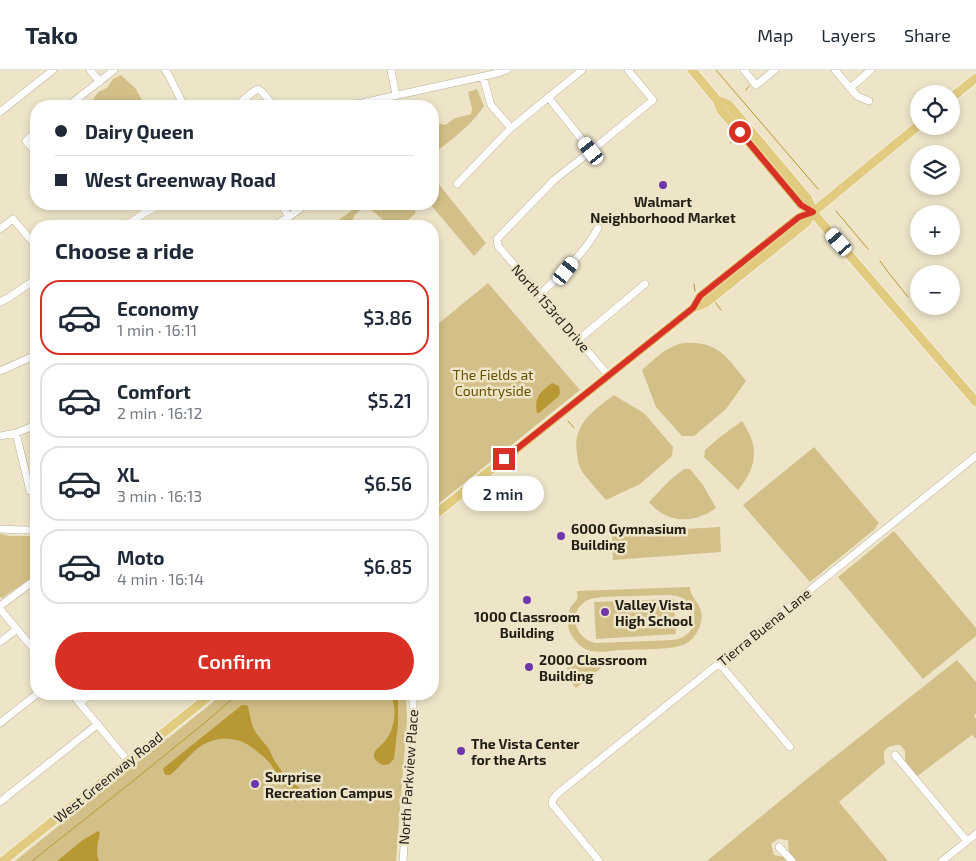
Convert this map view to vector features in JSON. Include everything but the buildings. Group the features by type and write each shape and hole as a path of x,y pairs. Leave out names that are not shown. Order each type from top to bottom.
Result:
{"main road":[{"path":"692,70 717,100 721,110 801,205 813,212 976,402"},
{"path":"960,91 976,78"},
{"path":"439,511 693,308 700,296 792,222 799,217 813,212 910,132"},
{"name":"West Greenway Road","path":"4,861 204,700"}],"street":[{"path":"0,112 53,70"},
{"path":"90,70 100,82"},
{"path":"76,100 114,70"},
{"path":"165,70 181,100"},
{"path":"391,70 396,95"},
{"path":"374,100 507,70"},
{"path":"457,184 511,128 582,70"},
{"path":"548,97 591,151 653,100 628,70"},
{"path":"744,70 756,85 775,70"},
{"path":"835,70 857,96 870,101"},
{"path":"850,88 871,70"},
{"path":"483,76 491,105 511,128"},
{"path":"243,100 258,89 269,100"},
{"name":"North 153rd Drive","path":"591,151 554,180 497,239 498,246 608,375"},
{"path":"134,220 150,210"},
{"path":"285,210 289,217"},
{"path":"284,220 298,210"},
{"path":"0,229 13,218 30,239"},
{"path":"539,295 566,271 598,228"},
{"path":"578,340 645,284"},
{"path":"0,302 30,285"},
{"path":"0,371 30,358"},
{"path":"0,436 16,433 30,427"},
{"path":"16,433 30,480"},
{"name":"Tierra Buena Lane","path":"600,861 557,811 552,804 553,799 566,786 976,456"},
{"path":"0,529 30,530"},
{"path":"30,584 0,607 30,645"},
{"path":"0,642 17,629"},
{"path":"719,663 790,747"},
{"path":"0,723 30,699"},
{"path":"77,700 128,760"},
{"path":"80,703 84,700"},
{"name":"North Parkview Place","path":"403,861 414,720 413,700"},
{"path":"0,802 98,724"},
{"path":"894,756 967,841"},
{"path":"942,861 976,834"},
{"path":"780,847 792,861"}],"green space":[{"path":"121,75 136,89 142,100 93,100 98,92 107,88 113,79"},
{"path":"477,89 484,106 467,126 439,149 439,124 445,125 455,118 471,114 472,109 468,92"},
{"path":"439,184 486,243 474,256 435,210 439,210"},
{"path":"352,210 361,210 356,214 353,220 339,220"},
{"path":"370,210 415,210 415,214 408,220 383,220"},
{"name":"The Fields at Countryside","path":"488,283 580,390 439,503 439,323"},
{"path":"684,343 705,345 721,352 746,381 726,409 694,436 682,436 656,407 642,370 666,350"},
{"path":"614,395 645,414 673,447 672,456 640,484 606,500 582,471 576,444 581,426 586,419"},
{"path":"742,421 753,443 754,458 747,477 738,490 704,457 705,450"},
{"path":"814,447 879,523 875,529 810,582 743,505"},
{"path":"684,469 690,469 703,485 716,508 699,517 690,519 672,518 656,509 649,502 669,481"},
{"path":"720,527 721,552 613,560 612,533"},
{"path":"894,531 976,628 976,636 923,679 838,577"},
{"path":"0,534 30,536 30,579 2,598 0,597"},
{"path":"690,587 702,613 702,619 691,640 677,647 604,652 591,651 585,649 577,642 568,627 569,612 577,599 577,591","holes":["678,596 687,601 692,608 694,624 683,637 673,640 597,643 584,637 576,626 576,613 580,606 592,599 602,597"]},
{"path":"674,599 676,634 596,639 594,602"},
{"path":"568,660 611,660 576,688 568,675"},
{"path":"957,660 976,682 976,714 974,716 976,719 976,739 972,735 916,777 905,764 905,751 900,745 888,747 884,754 885,763 839,802 888,861 796,861 789,854 788,840 778,839 771,844 774,855 784,857 787,861 707,861 814,773"},
{"name":"Surprise Recreation Campus","path":"216,700 406,700 407,721 396,861 15,861"}],"shaded area":[{"path":"552,383 559,386 559,396 537,413 536,403 539,395"},
{"path":"392,700 398,700 398,725 394,759 389,764 383,765 376,761 374,754 391,731 395,712"},
{"path":"242,705 248,706 252,725 256,733 269,749 287,779 307,793 305,799 293,795 265,758 246,744 235,740 220,739 207,742 170,775 165,775 163,769 166,766"},
{"path":"98,831 100,833 97,851 99,861 57,861 83,840"}],"waterway":[{"path":"716,70 818,189"},
{"path":"746,90 749,86"},
{"path":"730,143 735,139"},
{"path":"836,211 868,249"},
{"path":"880,261 908,297"},
{"path":"694,284 695,291"},
{"path":"715,302 721,310"},
{"path":"568,421 574,428"},
{"path":"32,861 231,700"}],"place":[{"name":"Walmart Neighborhood Market","path":"663,185"},
{"name":"6000 Gymnasium Building","path":"561,536"},
{"name":"1000 Classroom Building","path":"527,600"},
{"name":"Valley Vista High School","path":"605,612"},
{"name":"2000 Classroom Building","path":"529,667"},
{"name":"The Vista Center for the Arts","path":"461,751"},
{"name":"Surprise Recreation Campus","path":"255,784"}],"route":[{"path":"504,459 693,308 700,296 799,217 813,212 801,205 740,132"}]}
